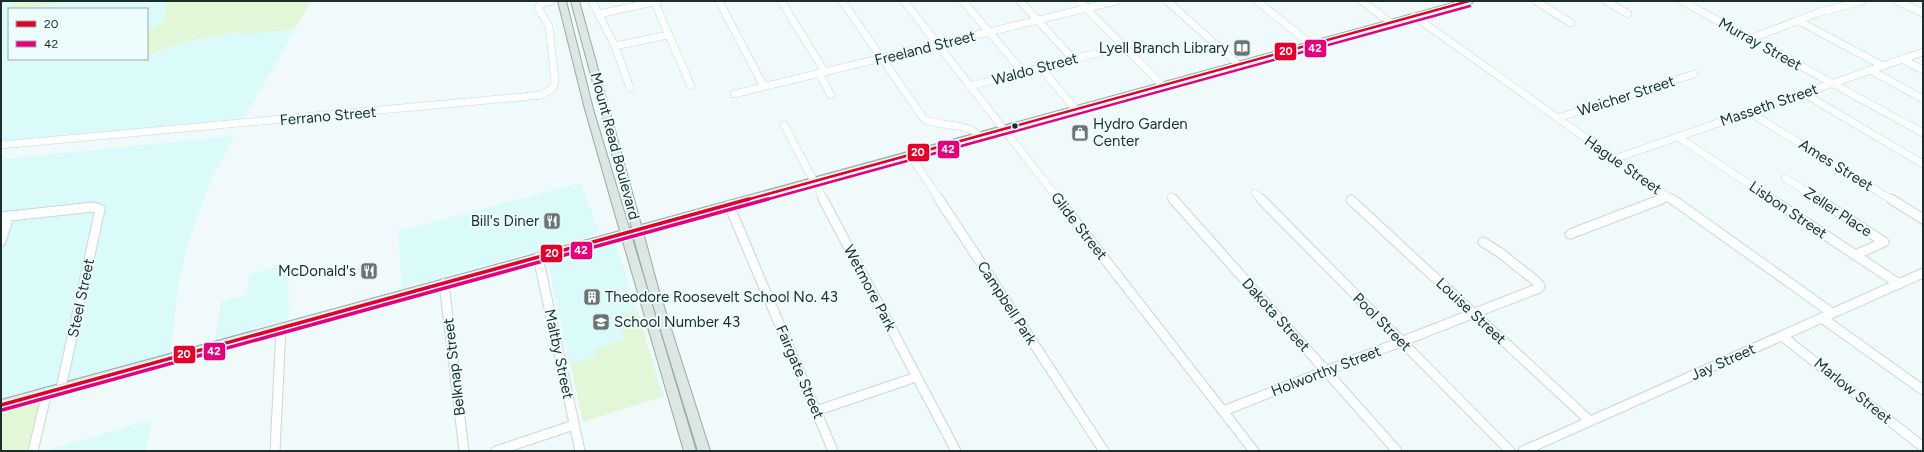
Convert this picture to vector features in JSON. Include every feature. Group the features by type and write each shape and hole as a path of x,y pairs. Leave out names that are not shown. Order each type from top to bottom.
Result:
{"main road":[{"name":"Mount Read Boulevard","path":"562,1 589,109 690,451"},
{"path":"570,1 576,4"},
{"path":"1,405 1469,1"},
{"name":"Mount Read Boulevard","path":"576,4 655,297 704,451"}],"street":[{"name":"Ferrano Street","path":"1,146 542,95 553,88 555,81 549,26 538,8 542,4 551,1"},
{"name":"Mount Read Boulevard","path":"592,1 615,46 630,88"},
{"path":"599,14 655,1 668,35 691,86"},
{"path":"719,1 764,87"},
{"path":"780,1 822,73 831,94"},
{"path":"842,1 924,118 934,123 972,129 980,136"},
{"name":"Glide Street","path":"904,1 1254,451"},
{"path":"963,1 1023,72"},
{"path":"1020,1 1073,59"},
{"path":"1079,1 1164,86"},
{"name":"Freeland Street","path":"734,94 1116,1"},
{"path":"1168,1 1239,65"},
{"path":"1257,1 1312,45"},
{"path":"1362,1 1391,22"},
{"path":"1536,1 1571,23"},
{"path":"1606,1 1628,14"},
{"path":"1750,39 1817,13 1862,1"},
{"path":"1897,1 1923,13"},
{"name":"Murray Street","path":"1686,2 1831,84 1923,133"},
{"name":"Hague Street","path":"1414,16 1832,313"},
{"path":"1797,20 1883,66"},
{"path":"615,46 668,35"},
{"name":"Waldo Street","path":"970,86 1124,46"},
{"name":"Masseth Street","path":"1614,159 1923,52"},
{"path":"1902,59 1923,70"},
{"path":"1040,67 1076,110"},
{"path":"1870,70 1923,99"},
{"name":"Weicher Street","path":"1558,118 1694,74"},
{"path":"1803,93 1923,164"},
{"name":"Ames Street","path":"1749,112 1923,219"},
{"name":"Wetmore Park","path":"784,125 956,451"},
{"name":"Lisbon Street","path":"1678,137 1899,284"},
{"name":"Campbell Park","path":"910,155 1104,451"},
{"name":"Zeller Place","path":"1786,178 1884,242 1855,255"},
{"name":"Pool Street","path":"1255,192 1510,451"},
{"name":"Dakota Street","path":"1171,197 1397,451"},
{"path":"1570,234 1668,197"},
{"name":"Louise Street","path":"1351,200 1590,421"},
{"name":"Fairgate Street","path":"729,205 833,451"},
{"name":"Steel Street","path":"5,216 98,208 100,210 61,388"},
{"path":"1,241 5,216"},
{"name":"Holworthy Street","path":"1223,411 1540,287 1536,281 1502,254 1483,242"},
{"name":"Maltby Street","path":"538,257 580,451"},
{"name":"Jay Street","path":"1523,451 1923,273"},
{"name":"Belknap Street","path":"444,283 464,451"},
{"path":"1822,318 1923,390"},
{"path":"275,451 281,328"},
{"name":"Marlow Street","path":"1782,336 1816,361 1827,373 1923,447"},
{"path":"816,411 916,376"},
{"path":"33,451 47,392"},
{"path":"496,451 574,425"}],"shaded area":[{"path":"1,1 15,1 12,8 8,8 8,60 148,60 148,56 181,43 233,32 251,34 295,29 242,122 1,143"},
{"path":"67,1 167,1 164,21 148,31 148,8 28,8"},
{"path":"234,136 211,180 190,237 180,273 170,353 1,399 1,159"},
{"path":"580,183 599,231 592,236 402,288 398,231"},
{"name":"School Number 43","path":"616,244 664,396 583,422 548,263"},
{"path":"288,264 289,319 215,339 221,302 247,295 249,274"},
{"path":"151,419 146,451 43,451 114,431"}],"green space":[{"path":"15,1 67,1 28,8 12,8"},
{"path":"167,1 311,1 295,29 251,34 233,32 181,43 148,56 148,31 164,21"},
{"path":"637,310 662,396 583,422 571,364 596,356 595,349 625,339 620,319 623,318 622,315"},
{"path":"36,403 38,406 28,451 1,451 1,411"}],"transit line":[{"name":"20","path":"1,405 1469,1"},
{"name":"42","path":"2,410 1470,6"}],"place":[{"name":"Lyell Branch Library","path":"1242,48"},
{"name":"Hydro Garden Center","path":"1080,133"},
{"name":"Bill's Diner","path":"552,221"},
{"name":"McDonald's","path":"369,271"},
{"name":"Theodore Roosevelt School No. 43","path":"592,297"},
{"name":"School Number 43","path":"601,322"}]}
